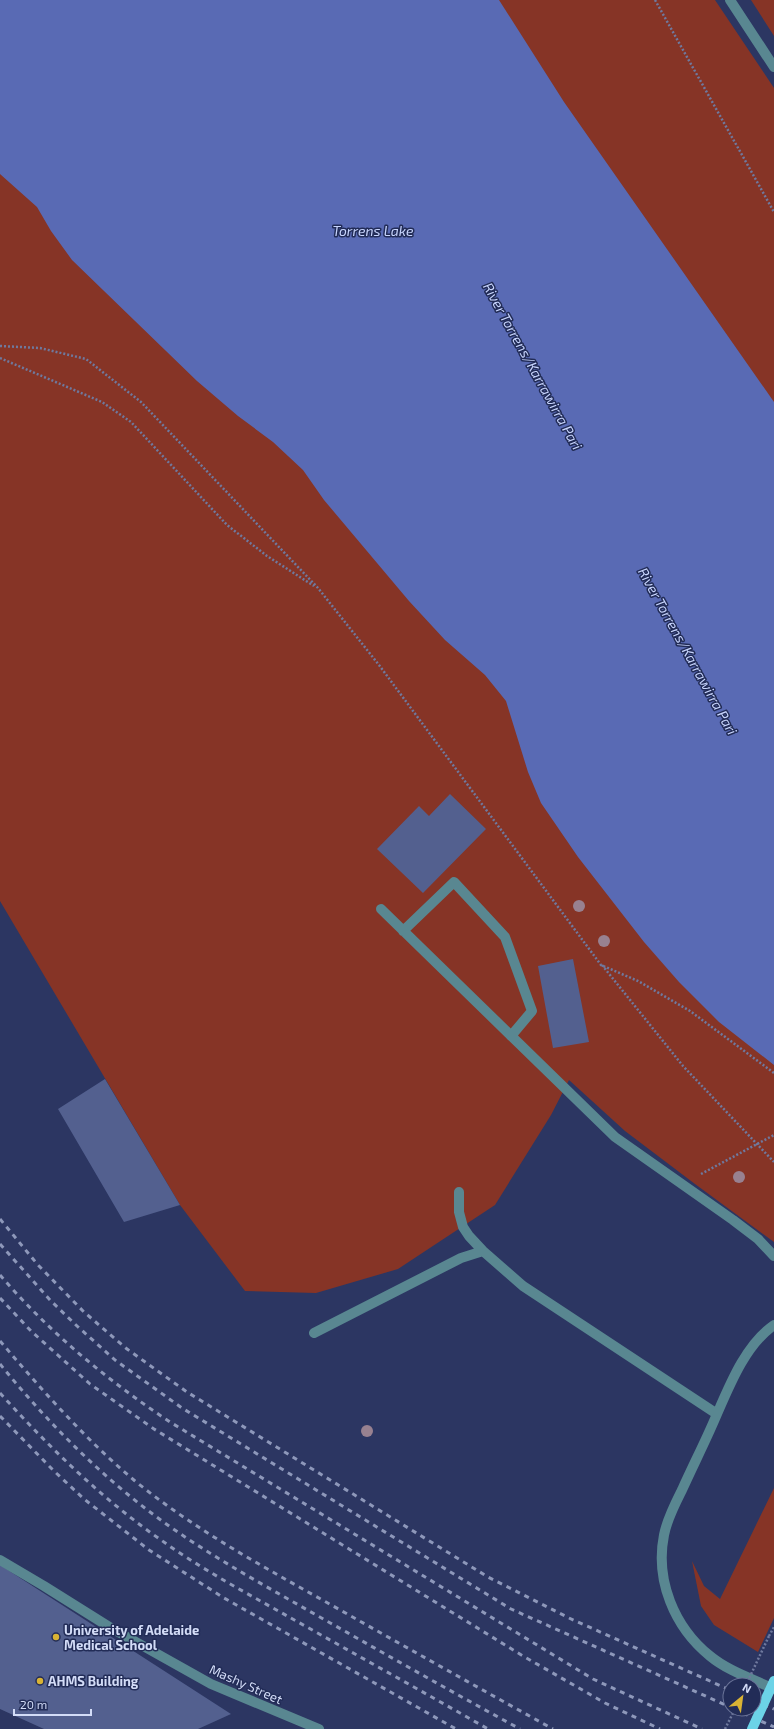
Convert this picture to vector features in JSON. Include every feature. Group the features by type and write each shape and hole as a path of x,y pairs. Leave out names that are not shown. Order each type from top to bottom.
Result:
{"main road":[{"path":"752,1729 774,1681"}],"street":[{"path":"730,0 774,67"},
{"path":"403,931 454,882 505,937 532,1011 511,1036"},
{"path":"381,909 615,1137 683,1184 758,1239 774,1256"},
{"path":"459,1192 460,1212 463,1227 469,1236 483,1251 523,1286 717,1414"},
{"path":"314,1333 461,1258 483,1251"},
{"path":"774,1325 760,1339 741,1363 717,1414 670,1516 664,1534 662,1566 664,1584 670,1603 679,1621 692,1639 710,1656 727,1667 774,1689"},
{"name":"Mashy Street","path":"0,1560 111,1628 211,1684 319,1729"}],"path":[{"path":"655,0 774,212"},
{"path":"0,346 40,348 86,359 141,402 318,588 380,665 601,964 683,1066 774,1162"},
{"path":"0,358 102,402 131,422 227,525 267,556 318,588"},
{"path":"601,964 638,981 690,1011 774,1073"},
{"path":"683,1184 774,1135"},
{"path":"750,1677 774,1627"},
{"path":"725,1729 731,1717"}],"shaded area":[{"path":"0,0 715,0 774,88 774,1242 625,1131 569,1080 551,1115 495,1205 398,1269 316,1293 245,1291 180,1205 0,901"},
{"path":"751,0 774,0 774,36"},
{"path":"774,1488 774,1618 758,1652 714,1625 701,1606 692,1561 704,1586 720,1599"}],"water":[{"name":"Torrens Lake","path":"0,0 499,0 564,102 774,402 774,1065 719,1022 679,982 644,942 578,857 541,803 528,772 506,701 485,675 445,640 409,601 324,500 303,470 273,442 238,416 197,381 72,260 51,231 37,207 0,174"}],"building":[{"path":"450,794 486,829 423,893 377,849 419,806 429,816"},
{"path":"573,959 589,1042 553,1048 538,966"},
{"path":"105,1079 180,1205 124,1222 58,1109"},
{"name":"University of Adelaide Medical School","path":"0,1565 231,1714 198,1729 44,1729 0,1709"}],"railway":[{"path":"0,1219 38,1265 84,1312 127,1349 187,1392 488,1577 569,1618 722,1686"},
{"path":"0,1244 51,1301 77,1326 115,1360 182,1408 511,1609 722,1703"},
{"path":"0,1275 38,1316 80,1354 101,1372 170,1422 593,1679 702,1729"},
{"path":"0,1298 31,1331 90,1384 154,1429 523,1656 605,1703 660,1729"},
{"path":"0,1341 81,1431 135,1481 180,1515 228,1546 553,1729"},
{"path":"0,1364 30,1400 96,1467 131,1497 175,1530 198,1546 269,1588 520,1729"},
{"path":"0,1393 37,1433 76,1471 117,1507 177,1551 228,1583 488,1729"},
{"path":"0,1416 84,1499 149,1550 224,1598 456,1729"},
{"path":"762,1704 774,1709"},
{"path":"752,1717 774,1727"}],"place":[{"name":"University of Adelaide Medical School","path":"56,1637"},
{"name":"AHMS Building","path":"40,1681"}],"water label":[{"name":"River Torrens/Karrawirra Pari","path":"533,366"},
{"name":"River Torrens/Karrawirra Pari","path":"688,651"}]}
